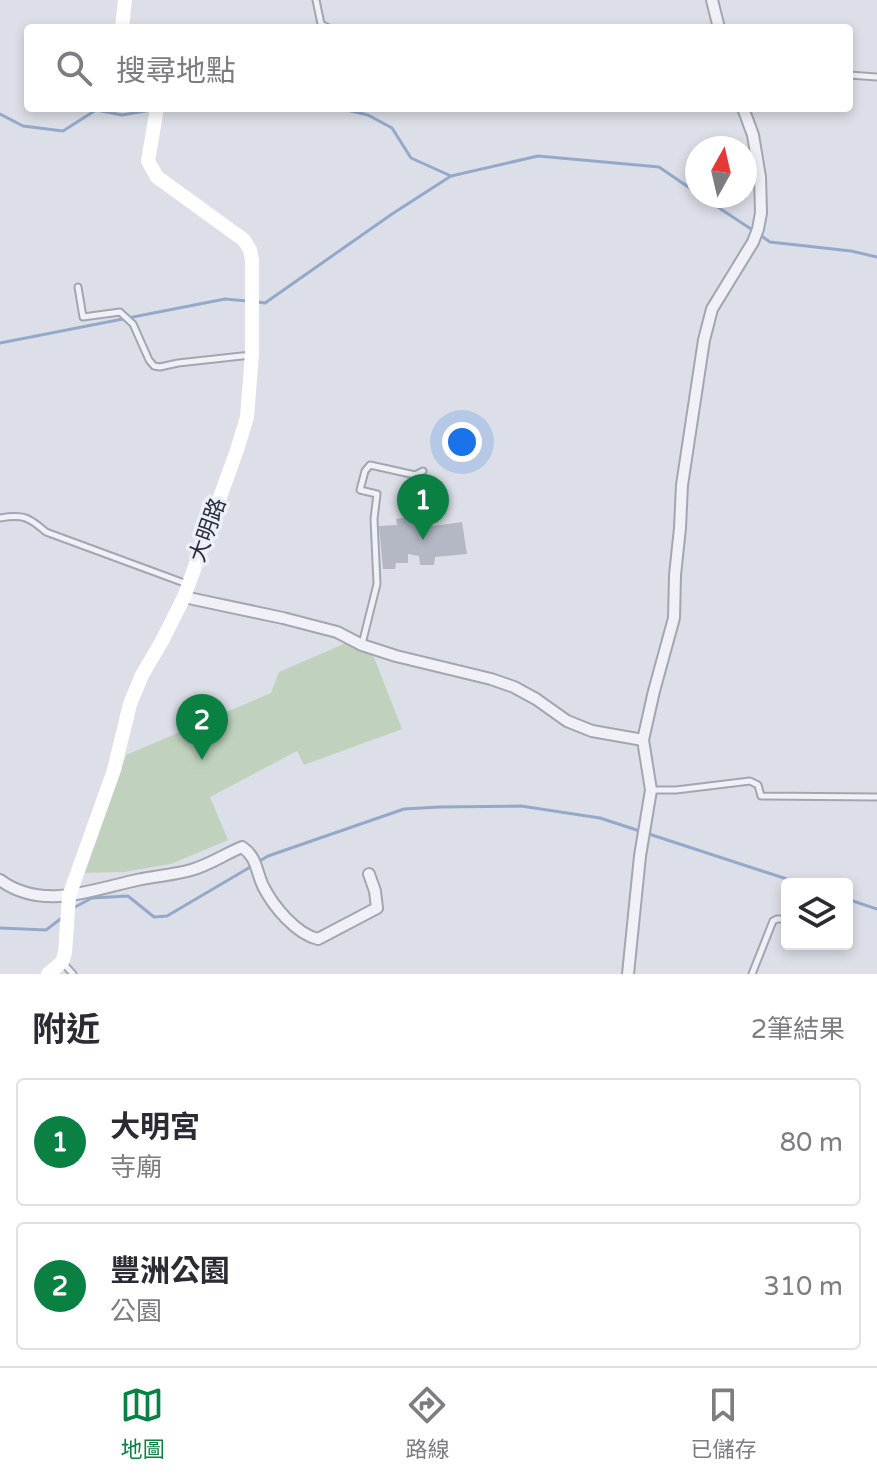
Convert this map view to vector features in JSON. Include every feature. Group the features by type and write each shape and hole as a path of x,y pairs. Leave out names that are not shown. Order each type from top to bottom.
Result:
{"street":[{"path":"122,24 125,0"},
{"path":"712,0 717,24"},
{"name":"大明路","path":"62,962 69,896 117,760 130,704 186,590 247,417 252,354 250,250 244,240 157,177 148,161 156,112"},
{"path":"628,974 640,856 651,790 643,740 674,618 685,458 708,324 715,302 753,242 760,222 760,177 753,135 744,112"},
{"path":"186,590 337,632 362,645 396,656 503,683 536,699 567,721 592,731 643,740"},
{"path":"0,880 15,890 35,895 69,896 192,870 242,847 256,864 270,898 296,927 318,939 377,908 369,874"},
{"path":"48,974 62,962"}],"lane":[{"path":"316,0 321,24"},
{"path":"853,75 877,77"},
{"path":"78,287 83,317 120,312 133,324 154,366 252,354"},
{"path":"362,645 377,584 374,519 377,494 360,490 365,471 370,465 415,475 423,471"},
{"path":"0,518 27,517 46,532 186,590"},
{"path":"651,790 750,781 758,785 761,796 877,797"},
{"path":"752,974 773,921 781,919"},
{"path":"62,962 73,974"}],"green space":[{"path":"346,643 372,652 402,729 304,765 297,751 210,797 228,840 171,864 124,872 82,873 126,755 271,693 279,672"}],"building":[{"path":"431,514 433,526 462,522 467,554 435,557 434,565 420,565 419,556 408,554 408,563 396,563 395,569 383,569 379,526 397,525 396,519"}],"waterway":[{"path":"0,114 23,126 63,131 93,112"},
{"path":"106,112 122,115 139,112"},
{"path":"355,112 392,128 411,158 451,176 538,156 659,167 685,185"},
{"path":"258,302 265,303 451,176"},
{"path":"719,208 754,231"},
{"path":"760,235 770,242 877,257"},
{"path":"0,343 225,299 247,301"},
{"path":"258,862 404,809 521,806 600,818 784,878"},
{"path":"75,907 92,898 128,896 154,917 167,916 252,866"},
{"path":"853,901 877,909"},
{"path":"0,928 46,930 63,917"}],"place":[{"name":"大明宮","path":"423,540"},
{"name":"豐洲公園","path":"202,760"}]}
